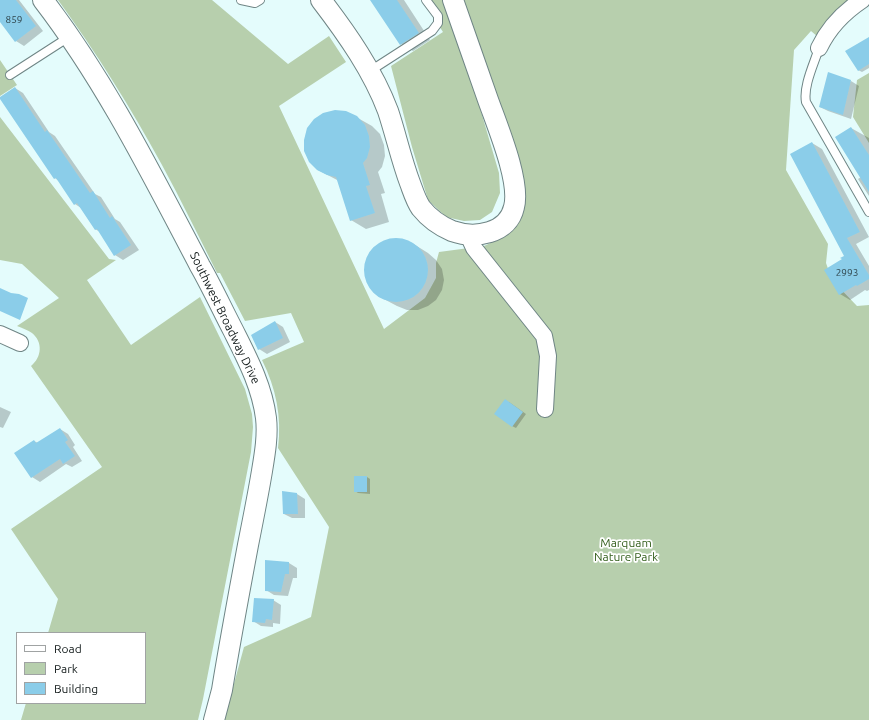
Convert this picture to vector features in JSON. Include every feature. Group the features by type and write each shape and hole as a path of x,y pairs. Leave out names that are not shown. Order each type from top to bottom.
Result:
{"street":[{"name":"Southwest Broadway Drive","path":"42,0 70,36 117,112 210,284 255,375 264,407 266,419 265,451 258,495 222,690 214,720"},
{"path":"321,0 355,47 376,83 388,112 406,173 420,206 435,222 451,231 468,235 489,233 502,227 512,214 516,196 504,145 453,0"},
{"path":"819,48 830,30 845,14 862,0"},
{"path":"468,235 474,248 544,336 548,356 545,409"},
{"path":"0,334 20,343"}],"lane":[{"path":"241,0 255,3 260,0"},
{"path":"369,72 432,31 438,23 438,16 426,0"},
{"path":"10,75 70,36"},
{"path":"819,48 806,88 806,102 869,212"}],"green space":[{"name":"Marquam Nature Park","path":"58,0 212,0 288,64 329,36 346,62 279,106 384,329 425,298 436,278 436,263 439,252 484,246 497,240 524,185 518,159 462,0 852,0 818,37 811,31 794,50 786,170 828,244 826,263 832,280 857,306 869,305 869,720 224,720 244,647 311,617 329,527 278,448 279,425 277,403 271,381 262,360 304,342 291,313 245,321 220,273 217,273 169,178 138,122 113,81"},
{"path":"422,0 447,0 499,173 500,193 492,212 480,220 464,221 446,217 428,200 412,147 391,66 443,32"},
{"path":"0,60 17,85 0,96"},
{"path":"869,73 869,143 853,117 857,80"},
{"path":"0,117 109,259 116,260 87,280 131,345 200,297 245,389 252,414 253,427 251,452 198,720 21,720 26,704 146,704 146,632 48,632 58,599 11,529 102,467 31,366 35,362 40,350 36,337 27,330 17,326 59,298 22,264 0,260"}],"building":[{"path":"0,0 16,0 36,26 15,42 0,22"},
{"path":"370,0 397,0 419,33 400,45"},
{"path":"869,37 869,64 858,71 845,51"},
{"path":"828,72 851,80 843,115 819,107"},
{"path":"15,87 45,132 47,130 90,193 93,191 110,218 112,216 131,245 114,256 97,229 95,230 77,203 74,205 56,178 54,179 0,99 0,97"},
{"path":"335,110 346,111 357,116 365,125 369,136 370,147 367,158 363,163 370,185 366,186 375,213 350,221 336,177 327,175 317,170 309,162 304,151 304,140 307,128 314,119 323,113"},
{"path":"851,127 869,155 869,192 835,137"},
{"path":"812,142 860,232 847,238 869,275 869,279 839,295 824,270 842,259 840,258 844,256 790,154"},
{"path":"396,238 414,244 422,252 428,270 422,288 414,296 396,302 378,296 370,288 364,270 370,252 378,244"},
{"path":"0,288 28,298 20,320 0,311"},
{"path":"275,321 283,338 258,350 251,335"},
{"path":"505,399 523,412 512,427 494,414"},
{"path":"60,428 68,440 65,442 75,456 63,464 60,459 31,478 14,453 34,440 36,443"},
{"path":"354,476 367,476 367,492 354,492"},
{"path":"282,491 297,493 298,514 283,514"},
{"path":"265,560 289,562 289,574 285,574 281,592 265,591"},
{"path":"254,598 274,599 272,620 266,619 265,623 252,622"}]}
